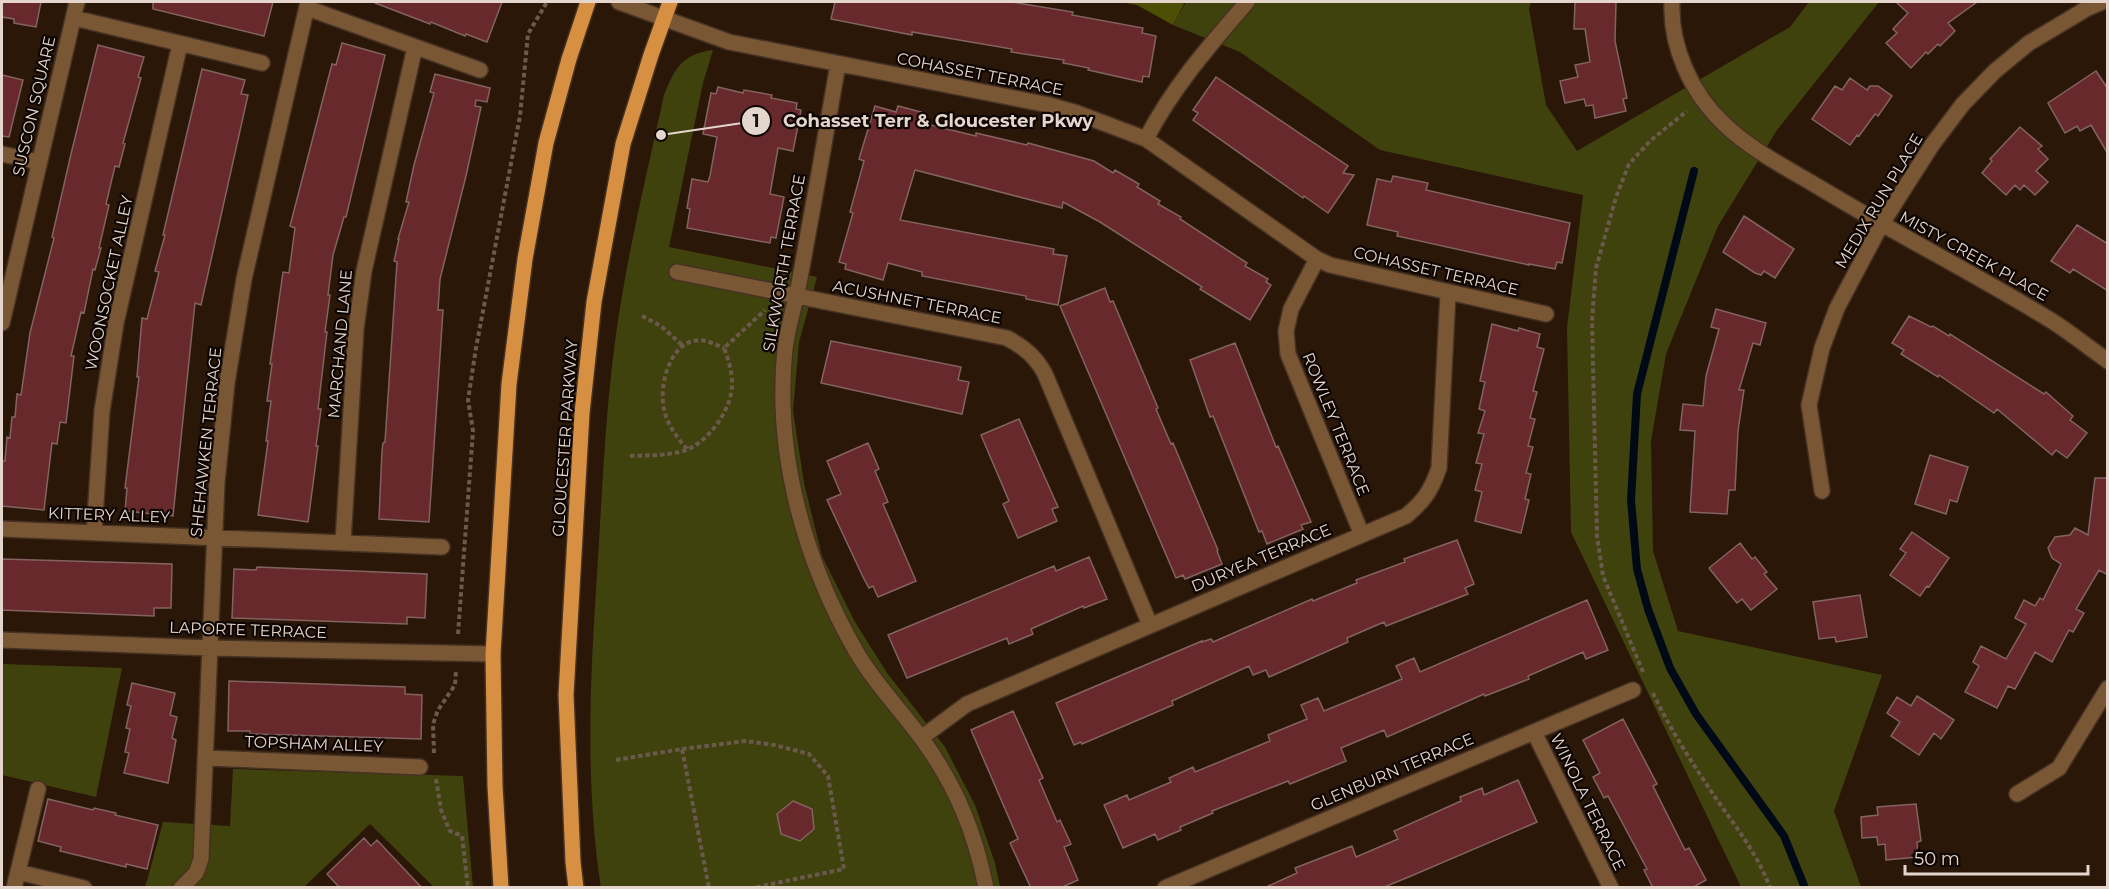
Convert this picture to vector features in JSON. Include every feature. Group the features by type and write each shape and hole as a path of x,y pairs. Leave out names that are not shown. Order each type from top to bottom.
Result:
{"main road":[{"path":"501,888 495,786 493,654 509,384 525,259 546,143 569,59 588,2"},
{"name":"GLOUCESTER PARKWAY","path":"576,888 566,695 582,413 594,302 623,144 670,2"}],"street":[{"name":"SUSCON SQUARE","path":"2,322 77,2"},
{"name":"COHASSET TERRACE","path":"619,2 729,42 1049,105 1077,113 1146,139 1317,259 1330,265 1546,314"},
{"path":"1146,139 1161,111 1187,72 1246,2"},
{"name":"MISTY CREEK PLACE","path":"1672,2 1677,44 1686,72 1702,99 1723,123 1748,143 1881,225 2054,322 2108,361"},
{"name":"MEDIX RUN PLACE","path":"1822,491 1809,405 1822,348 1837,309 1881,225 1932,145 1963,104 1995,71 2029,43 2102,2"},
{"path":"307,5 480,70"},
{"name":"SHEHAWKEN TERRACE","path":"181,888 196,873 201,859 217,482 227,382 244,279 307,5"},
{"path":"74,18 262,63"},
{"name":"WOONSOCKET ALLEY","path":"94,533 102,411 116,323 180,44"},
{"name":"MARCHAND LANE","path":"343,543 356,329 364,271 416,47"},
{"name":"SILKWORTH TERRACE","path":"838,64 797,296 785,348 783,400 787,452 797,506 812,558 833,609 858,655 944,771 964,810 979,854 986,888"},
{"path":"2,154 39,162"},
{"name":"ROWLEY TERRACE","path":"1317,259 1291,309 1286,331 1288,354 1362,535"},
{"name":"ACUSHNET TERRACE","path":"677,272 1006,338 1024,348 1039,363 1045,374 1150,625"},
{"name":"DURYEA TERRACE","path":"921,738 967,704 1406,516 1422,503 1433,487 1439,468 1448,293"},
{"name":"KITTERY ALLEY","path":"2,529 214,538"},
{"path":"214,538 442,547"},
{"name":"LAPORTE TERRACE","path":"2,639 210,648 493,654"},
{"path":"2017,794 2059,768 2108,688"},
{"name":"GLENBURN TERRACE","path":"1165,888 1633,690"},
{"name":"WINOLA TERRACE","path":"1534,732 1611,888"},
{"name":"TOPSHAM ALLEY","path":"206,758 428,768"},
{"path":"14,888 38,789"},
{"path":"18,872 84,888"}],"path":[{"path":"435,759 433,724 438,711 455,685 473,431 468,400 520,116 528,34 547,2"},
{"path":"1647,681 1603,576 1597,536 1592,321 1596,268 1616,197 1629,164 1650,141 1702,99"},
{"path":"724,348 771,305 797,296"},
{"path":"642,316 661,326 682,346"},
{"path":"630,456 664,454 687,449 706,437 720,418 730,398 730,364 724,348 706,341 693,341 682,346 669,366 662,385 664,409 673,432 687,449"},
{"path":"1652,691 1666,721 1700,775 1753,851 1770,888"},
{"path":"616,760 746,741 809,754 828,776 844,869 752,888"},
{"path":"682,749 709,888"},
{"path":"428,768 450,831 462,836 468,888"}],"shaded area":[{"path":"1120,2 1181,2 1184,4 1173,25 1137,5"},
{"path":"1186,2 1531,2 1529,9 1546,105 1577,151 1790,27 1809,2 1879,2 1777,130 1718,226 1666,354 1651,441 1653,551 1678,631 1882,675 1834,811 1861,887 1741,887 1571,532 1567,328 1583,195 1380,150 1240,52 1173,25"},
{"path":"713,50 703,83 669,247 817,277 799,342 793,411 804,483 822,556 855,622 887,673 945,747 975,805 995,863 1000,887 601,888 591,771 591,692 606,432 617,325 632,241 664,95 681,64 694,55"},
{"path":"2,664 122,668 96,797 2,775"},
{"path":"233,769 463,776 473,887 434,887 370,824 304,887 145,888 163,822 230,826"}],"building":[{"path":"2,2 41,2 36,27 14,23 14,19 2,17"},
{"path":"153,2 273,2 264,36 153,9"},
{"path":"375,2 502,2 487,42 431,22 430,24"},
{"path":"835,2 1012,2 1073,12 1072,15 1143,28 1142,33 1156,36 1149,77 1143,76 1142,82 1063,63 1064,60 1011,52 1012,49 912,32 912,35 831,19"},
{"path":"1575,2 1616,2 1615,41 1627,98 1623,99 1626,111 1595,118 1593,105 1586,106 1584,99 1565,103 1560,81 1578,77 1575,65 1590,62 1585,29 1574,29"},
{"path":"1896,2 1977,2 1948,23 1955,31 1940,46 1938,44 1928,54 1926,52 1911,68 1886,43 1897,33 1893,29 1908,13"},
{"path":"342,43 385,55 346,217 344,217 333,255 318,409 321,409 316,446 318,446 308,522 258,515 268,441 266,441 271,401 267,401 272,364 270,364 283,272 289,273 295,228 290,226 332,64 336,65"},
{"path":"98,45 144,57 138,77 141,78 123,143 125,144 119,167 115,166 106,204 109,205 99,248 101,248 95,270 93,269 84,313 81,312 71,356 74,356 66,423 60,422 57,444 52,443 44,510 2,506 2,461 5,461 12,417 15,417 17,394 21,395 30,333"},
{"path":"202,69 245,80 241,94 248,95 201,305 195,303 173,516 125,511 127,488 125,488 139,377 137,377 142,318 147,319 159,272 155,271"},
{"path":"2096,71 2108,89 2108,154 2091,125 2080,131 2077,126 2065,133 2048,103"},
{"path":"435,74 490,88 487,102 476,100 475,106 481,107 440,279 438,310 443,310 429,522 379,519 397,262 394,261 409,202 406,202 414,165 434,93 430,92"},
{"path":"2,75 23,80 9,137 2,136"},
{"path":"1216,77 1348,166 1343,173 1354,175 1328,213 1304,196 1303,198 1193,120 1198,113 1193,110"},
{"path":"1850,78 1867,90 1870,86 1878,86 1892,96 1878,116 1875,114 1850,145 1812,119 1835,86 1842,90"},
{"path":"718,87 743,93 744,90 772,95 771,98 797,103 796,109 801,110 793,151 778,148 770,194 784,197 776,238 771,237 770,243 687,228 690,209 687,208 692,179 708,182 710,176 717,137 703,134 711,93 716,94"},
{"path":"875,106 896,112 898,106 921,112 918,122 976,136 976,133 1027,145 1028,143 1094,161 1113,173 1115,170 1139,184 1137,187 1160,201 1158,204 1181,217 1180,219 1247,263 1245,266 1268,279 1266,282 1271,285 1250,320 1100,222 1063,202 1062,208 915,170 900,220 1054,249 1053,254 1067,256 1058,305 1026,299 1026,296 922,276 922,272 888,263 883,280 845,269 846,264 839,262 853,213 850,212 864,161 859,159"},
{"path":"2020,127 2042,146 2038,149 2048,159 2036,171 2048,182 2035,195 2024,185 2020,190 2015,185 2006,195 1982,173 1992,161 1990,159"},
{"path":"1393,176 1428,183 1426,190 1570,223 1562,263 1557,262 1555,269 1529,265 1397,236 1398,232 1367,225 1377,179 1391,182"},
{"path":"1744,216 1794,249 1775,278 1764,271 1761,275 1755,273 1723,252"},
{"path":"2077,225 2108,244 2108,291 2073,269 2070,273 2051,261"},
{"path":"1105,288 1110,302 1113,301 1222,564 1185,579 1183,575 1176,578 1060,306"},
{"path":"1716,309 1766,323 1760,345 1753,343 1739,390 1744,390 1738,431 1735,490 1729,490 1727,514 1690,512 1695,431 1680,430 1683,404 1703,406 1706,376 1719,329 1711,327"},
{"path":"1909,316 1949,336 1950,334 2044,394 2046,392 2073,416 2070,420 2087,433 2067,458 2056,450 2052,455 1997,409 1994,413 1939,375 1938,377 1901,354 1904,350 1892,343"},
{"path":"1492,324 1540,334 1537,347 1544,349 1533,391 1537,392 1530,418 1535,419 1528,446 1533,447 1526,473 1531,474 1525,499 1529,500 1521,533 1475,521 1482,492 1475,490 1482,464 1476,463 1484,434 1478,433 1485,411 1479,409 1485,382 1480,381"},
{"path":"831,341 961,367 958,380 969,382 962,414 821,383"},
{"path":"1235,343 1276,447 1278,446 1311,522 1301,525 1303,529 1267,544 1262,531 1259,532 1213,416 1210,417 1190,360"},
{"path":"1019,419 1058,507 1052,509 1057,521 1018,538 1003,504 1009,501 981,435"},
{"path":"868,443 879,469 875,471 888,502 883,504 916,581 878,597 873,586 869,588 863,577 827,500 841,494 827,461"},
{"path":"1930,455 1968,467 1957,502 1950,500 1946,514 1915,504"},
{"path":"2095,478 2108,478 2108,575 2099,570 2076,609 2084,613 2073,632 2069,630 2052,662 2035,652 2015,689 2008,686 1997,708 1965,692 1979,666 1973,662 1981,646 2006,659 2026,624 2015,618 2024,600 2035,606 2040,598 2043,600 2061,564 2052,558 2048,548 2055,537 2070,535 2075,528 2088,535"},
{"path":"1912,532 1949,558 1920,596 1890,575 1906,553 1900,549"},
{"path":"1457,540 1474,584 1465,588 1468,594 1386,626 1384,622 1347,638 1348,642 1269,677 1266,670 1253,675 1249,666 1172,701 1173,705 1082,744 1081,742 1074,745 1056,703 1202,641 1211,639 1213,642 1312,599 1313,601 1357,583 1356,580 1405,562 1404,559"},
{"path":"1740,543 1752,559 1755,557 1767,572 1764,574 1777,589 1751,610 1742,599 1737,603 1709,568"},
{"path":"1089,557 1107,599 1084,608 1083,606 1031,629 1033,634 1009,644 1007,638 907,678 888,635 1054,566 1056,571"},
{"path":"2,559 172,564 171,608 154,608 154,616 2,610"},
{"path":"257,567 427,574 425,618 407,617 407,624 232,618 234,569 256,570"},
{"path":"1860,595 1867,637 1836,642 1835,637 1819,639 1813,602"},
{"path":"1587,600 1608,650 1586,659 1583,652 1528,676 1529,679 1485,696 1484,694 1387,737 1384,730 1341,748 1346,761 1290,784 1288,781 1212,811 1213,813 1180,827 1181,830 1158,840 1155,834 1123,848 1104,805 1127,795 1129,800 1171,782 1169,778 1193,767 1195,772 1270,741 1268,735 1307,719 1301,705 1318,698 1324,711 1402,679 1396,666 1414,658 1420,672"},
{"path":"229,681 405,687 405,694 422,695 421,739 250,734 250,731 228,731"},
{"path":"132,683 175,693 170,715 177,717 172,738 176,740 168,783 124,773 129,753 125,752 130,729 126,728 131,706 127,705"},
{"path":"1917,696 1954,720 1941,739 1934,733 1919,755 1891,736 1900,722 1887,713 1897,697 1911,706"},
{"path":"1013,711 1043,778 1039,780 1057,822 1060,820 1071,844 1064,847 1078,880 1060,888 1031,888 1010,843 1018,839 971,730"},
{"path":"1623,719 1657,784 1653,786 1685,850 1689,848 1706,880 1692,888 1653,888 1644,870 1647,869 1608,796 1604,798 1593,777 1600,773 1583,740"},
{"path":"1518,780 1537,822 1411,876 1382,888 1264,888 1297,873 1295,868 1352,846 1356,857 1398,839 1394,831 1461,801 1460,797 1482,788 1484,795"},
{"path":"48,799 116,813 115,815 158,825 147,869 126,864 126,867 60,851 61,847 38,841"},
{"path":"793,801 812,809 814,829 800,841 781,834 777,814"},
{"path":"1916,804 1921,841 1917,842 1918,857 1886,860 1885,844 1878,845 1877,837 1862,838 1861,817 1878,815 1877,807"},
{"path":"364,838 371,846 377,840 422,888 340,888 327,874"}],"waterway":[{"path":"1694,171 1637,394 1631,500 1637,569 1648,609 1670,668 1696,714 1784,836 1805,888"}],"place":[{"name":"Cohasset Terr & Gloucester Pkwy","path":"661,135"}]}
